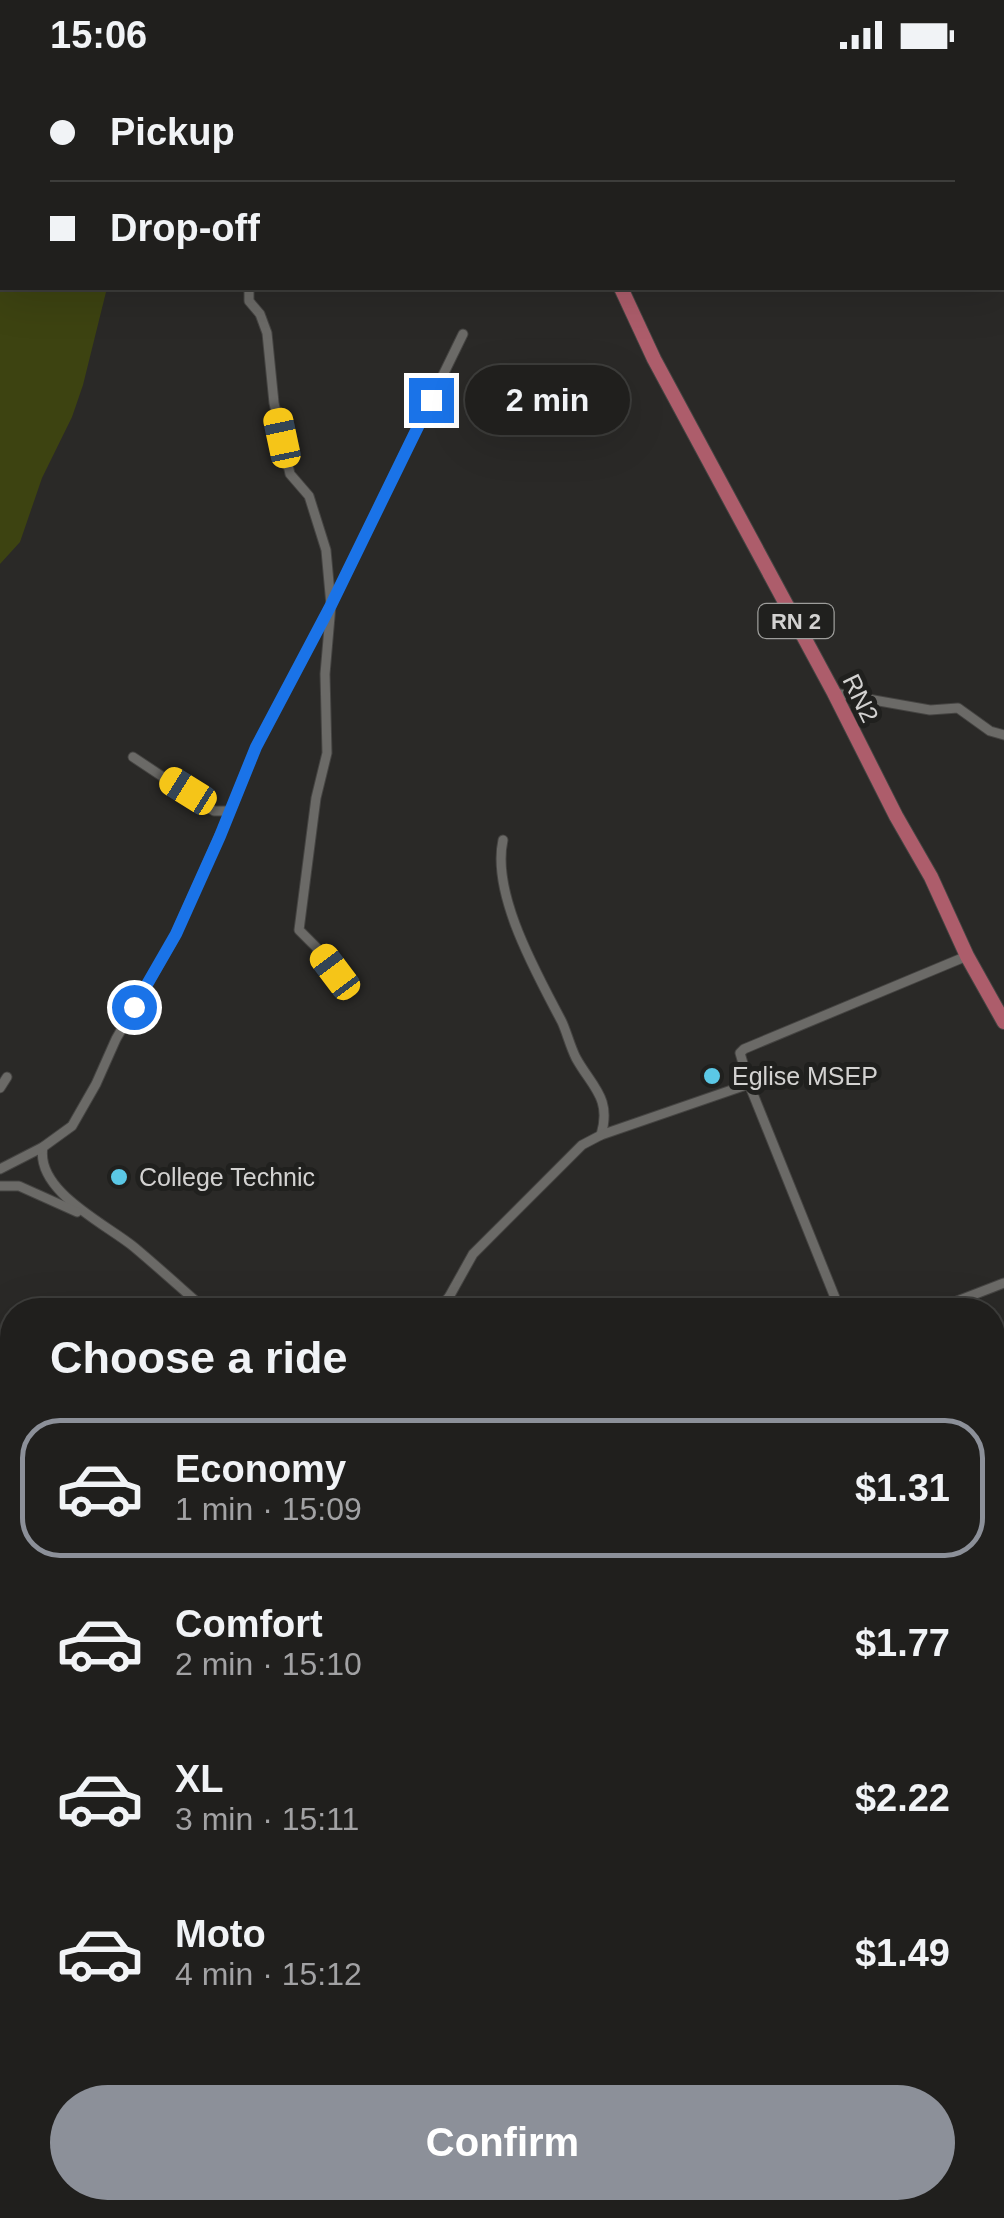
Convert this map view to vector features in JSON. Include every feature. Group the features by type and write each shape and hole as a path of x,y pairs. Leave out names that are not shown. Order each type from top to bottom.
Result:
{"main road":[{"name":"RN2","path":"622,290 654,359 834,692 1004,1022"}],"street":[{"path":"249,290 249,301 260,314 267,333 274,403 290,474 309,496 326,550 331,605 325,674 327,754 316,798 299,930 342,984"},
{"path":"0,1170 72,1126 96,1084 116,1039 174,938 256,747 331,605 463,334"},
{"path":"834,692 930,710 958,708 990,731 1004,735"},
{"path":"133,756 214,810 230,810"},
{"path":"503,840 500,864 504,886 523,945 576,1057 598,1091 606,1117 601,1134"},
{"path":"835,1298 749,1084 740,1052 967,956"},
{"path":"0,1088 7,1077"},
{"path":"449,1298 474,1254 582,1146 601,1134 749,1084"},
{"path":"43,1147 40,1158 52,1180 88,1218"},
{"path":"0,1186 19,1186 88,1218 133,1246 192,1298"},
{"path":"968,1298 1004,1284"}],"green space":[{"path":"0,290 107,290 72,417 42,478 20,542 0,564"}],"place":[{"name":"Eglise MSEP","path":"712,1076"},
{"name":"College Technic","path":"119,1177"}],"route":[{"path":"134,1007 176,934 256,747 331,605 431,400"}]}
